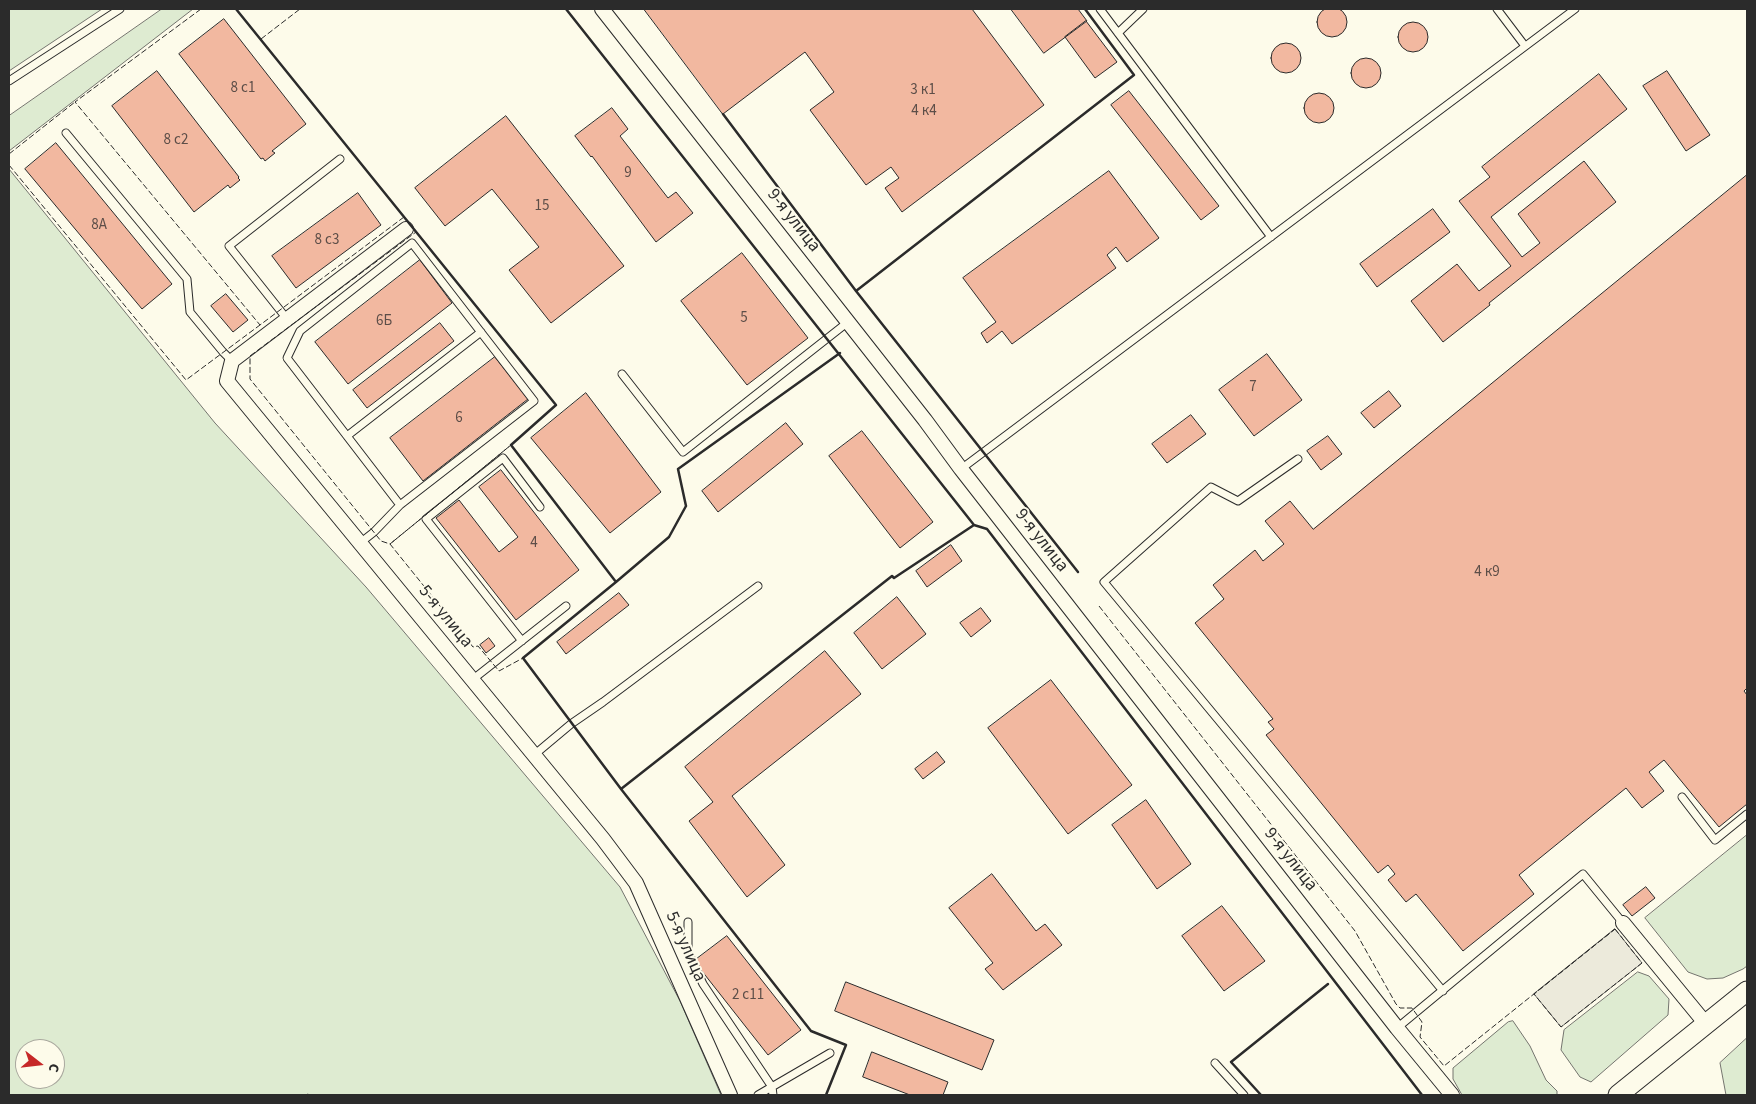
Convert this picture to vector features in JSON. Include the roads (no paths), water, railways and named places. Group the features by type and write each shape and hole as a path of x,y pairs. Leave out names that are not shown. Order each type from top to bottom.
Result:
{"main road":[{"path":"1622,1094 1747,991"}],"street":[{"name":"9-я улица","path":"602,9 1397,1028 1452,1095"},
{"path":"232,361 406,229"},
{"name":"5-я улица","path":"232,361 227,381 534,755 636,883 730,1095"},
{"path":"1623,923 1706,1024"}],"lane":[{"path":"9,81 120,9"},
{"path":"1100,9 1271,237"},
{"path":"1118,33 1143,9"},
{"path":"1497,9 1525,46"},
{"path":"961,469 1575,9"},
{"path":"66,133 187,279 190,312 232,361"},
{"path":"287,319 229,246 340,159"},
{"path":"360,543 374,532 400,505 534,401 412,243 300,331 287,358 400,505"},
{"path":"622,374 682,452 848,322"},
{"path":"347,436 481,332"},
{"path":"522,641 426,519 503,458 540,506"},
{"path":"1298,459 1238,501 1211,487 1104,582 1443,991"},
{"path":"534,755 571,724 758,586"},
{"path":"472,680 566,606"},
{"path":"1682,797 1715,840 1747,814"},
{"path":"1397,1028 1584,874 1623,923"},
{"path":"688,922 688,952 703,984 772,1087 773,1095"},
{"path":"758,1095 830,1054"},
{"path":"1215,1063 1244,1095"}]}
